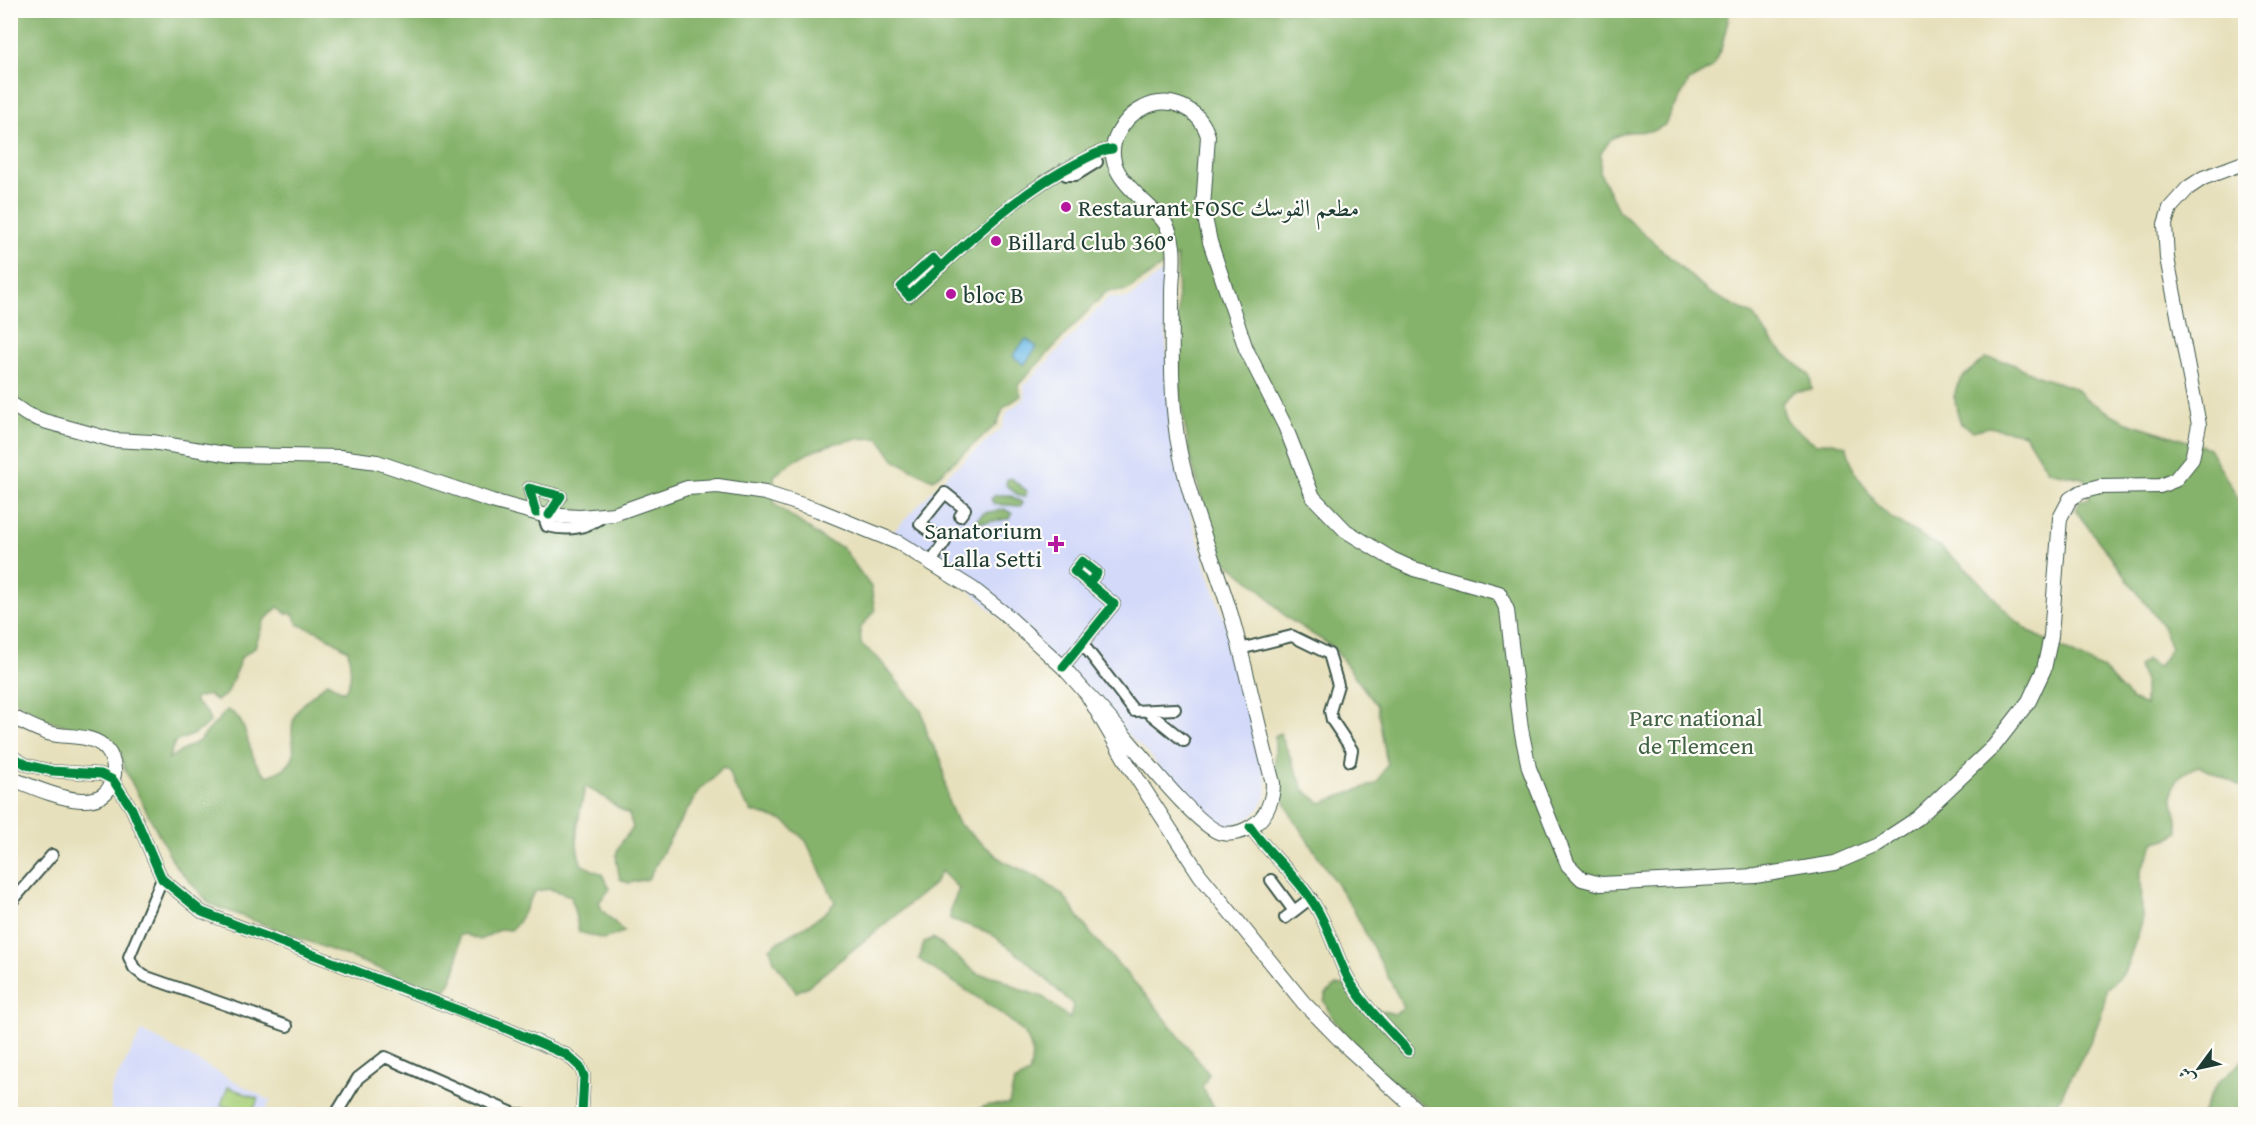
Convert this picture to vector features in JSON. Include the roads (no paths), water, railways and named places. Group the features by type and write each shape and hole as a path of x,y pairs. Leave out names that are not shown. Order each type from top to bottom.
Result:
{"main road":[{"path":"10,403 26,414 44,421 113,440 152,442 231,455 340,457 377,462 492,501 543,514 605,515 631,509 687,488 718,486 765,493 818,510 899,543 931,562 1005,614 1063,667 1202,822 1221,832 1231,833 1250,827 1266,812 1271,800 1273,783 1240,649 1182,464 1170,367 1173,245 1161,218 1134,195 1124,183 1112,149 1123,124 1145,106 1162,104 1182,106 1201,119 1208,136 1203,208 1210,242 1246,349 1285,426 1313,497 1346,531 1392,559 1414,569 1493,589 1498,593 1507,610 1524,751 1552,829 1575,874 1590,882 1617,884 1755,876 1835,863 1877,845 1918,818 1994,746 2029,701 2046,662 2051,636 2060,518 2070,499 2081,492 2100,487 2160,486 2175,480 2192,459 2199,425 2165,244 2165,224 2170,208 2188,188 2196,182 2246,162"},
{"path":"1087,694 1134,775 1200,875 1303,1002 1349,1049 1421,1114"},
{"path":"10,716 47,733 88,739 102,745 112,759 113,780 101,795 82,801 63,798 10,778"}],"street":[{"path":"940,267 1020,196 1063,170 1093,155 1112,149"},
{"path":"931,562 945,542 920,524 945,493 965,509 960,516"},
{"path":"1063,667 1114,604 1089,583"},
{"path":"1240,649 1292,636 1329,654 1338,685 1330,711 1332,720 1352,750 1350,761"},
{"path":"1082,643 1134,711 1175,709"},
{"path":"1147,711 1184,741"},
{"path":"10,755 27,765 52,771 100,774 113,780 132,809 162,879 202,912 567,1055 580,1067 584,1076 582,1114"},
{"path":"1250,827 1269,854 1302,885 1311,898 1352,984 1368,1008 1408,1051"},
{"path":"10,897 14,900 52,855"},
{"path":"162,879 129,957 134,968 144,976 287,1026"},
{"path":"1271,880 1283,900 1294,910"},
{"path":"1285,918 1311,898"},
{"path":"336,1114 358,1078 385,1057 515,1113 523,1114"}],"water":[{"path":"1026,339 1037,347 1024,365 1013,356"}],"place":[{"name":"Restaurant FOSC مطعم الفوسك","path":"1066,207"},
{"name":"Billard Club 360°","path":"996,241"},
{"name":"bloc B","path":"951,294"},
{"name":"Sanatorium Lalla Setti","path":"1056,544"}],"park label":[{"name":"Parc national de Tlemcen","path":"1696,731"}]}
